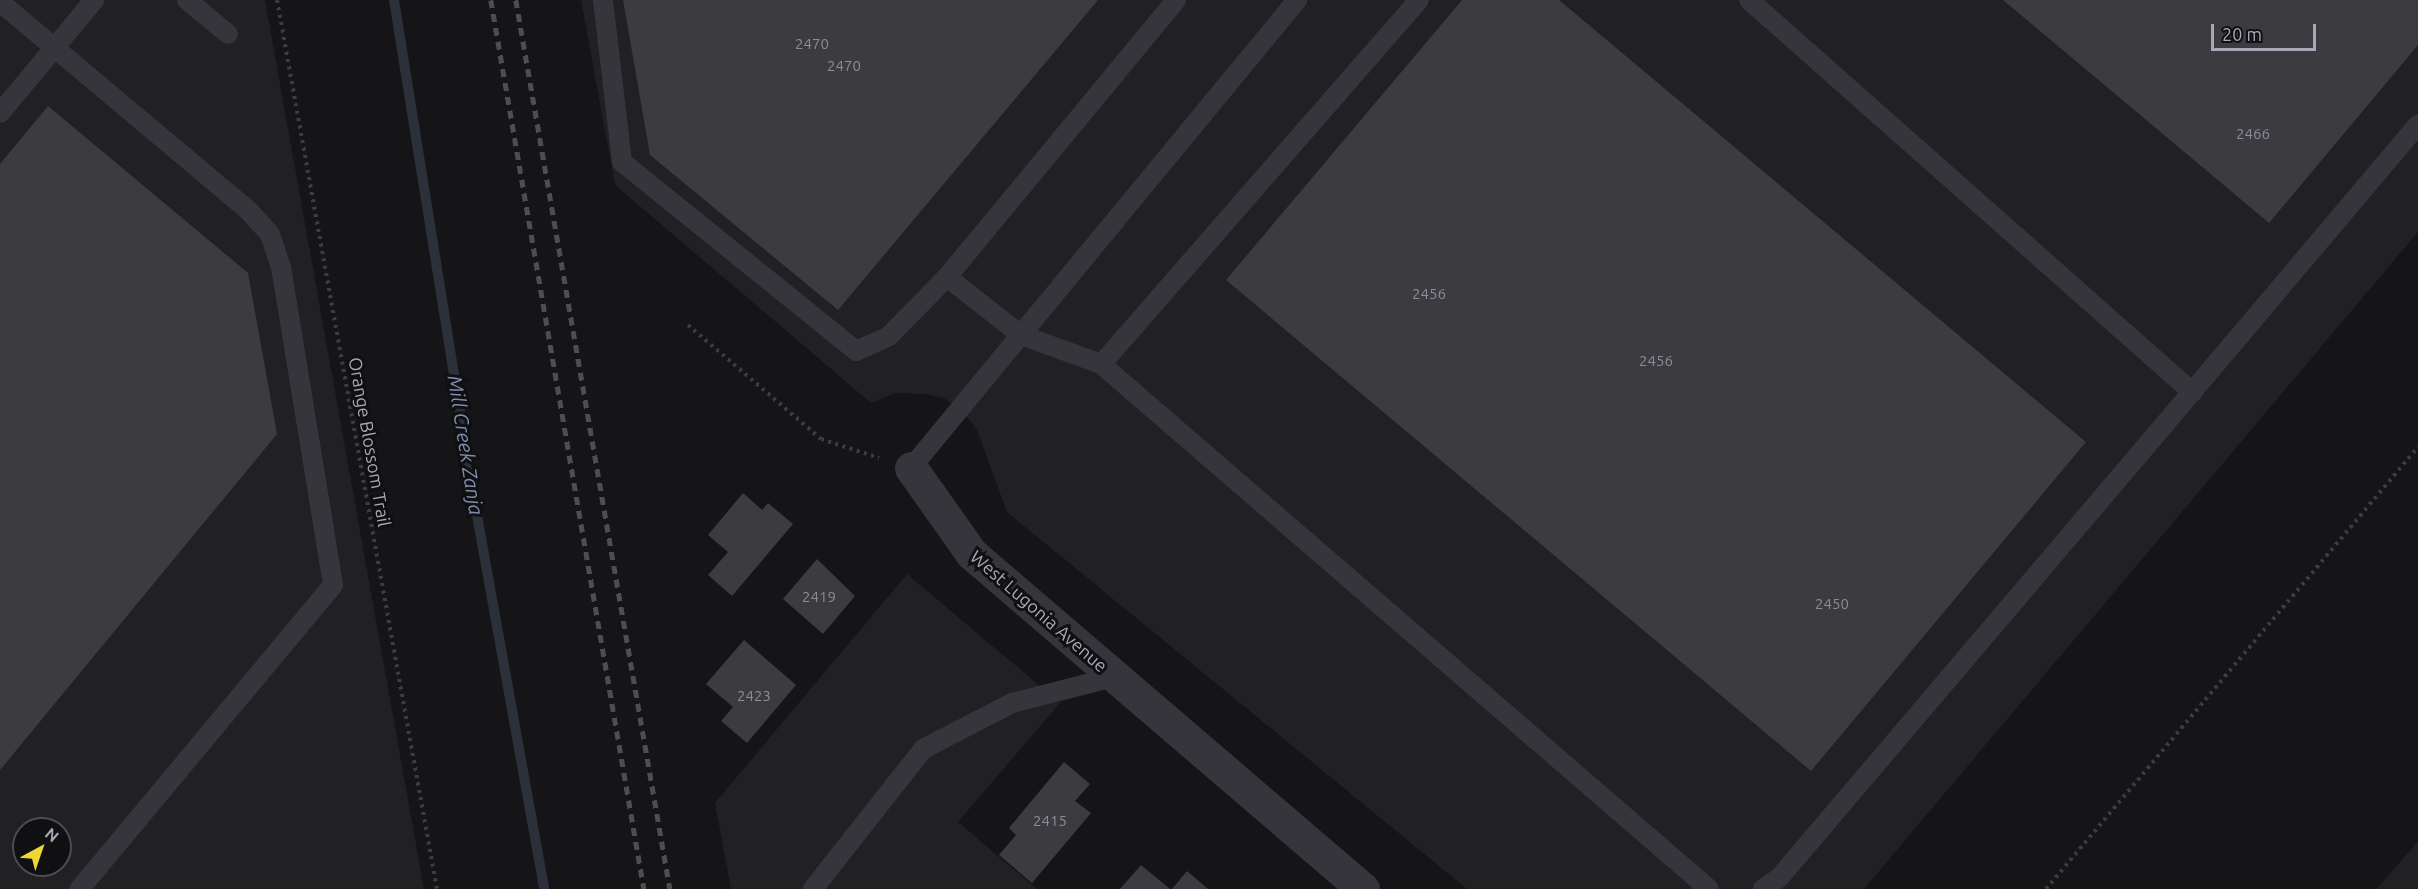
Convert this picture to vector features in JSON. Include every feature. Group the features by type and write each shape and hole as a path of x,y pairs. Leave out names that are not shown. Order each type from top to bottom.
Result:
{"street":[{"name":"West Lugonia Avenue","path":"911,468 972,554 1363,889"}],"lane":[{"path":"0,112 94,0"},
{"path":"187,0 228,34"},
{"path":"603,0 622,162 856,351 889,336 947,277 1176,0"},
{"path":"911,468 1297,0"},
{"path":"1101,364 1419,0"},
{"path":"1749,0 2192,392"},
{"path":"0,2 249,211 270,234 281,267 333,585 80,889"},
{"path":"1763,889 1779,878 2418,125"},
{"path":"947,277 1021,335 1101,364 1708,889"},
{"path":"813,889 923,749 1012,703 1114,677"}],"path":[{"name":"Orange Blossom Trail","path":"277,0 437,889"},
{"path":"688,325 821,440 911,468"},
{"path":"2046,889 2418,447"}],"shaded area":[{"path":"0,0 265,0 424,889 0,889"},
{"path":"581,0 2418,0 2418,232 1864,889 1467,889 1007,512 977,430 964,413 944,398 924,394 896,393 871,403 615,185"},
{"path":"907,574 1060,703 958,822 1037,889 731,889 715,803"},
{"path":"2418,841 2418,889 2377,889"}],"building":[{"path":"623,0 1098,0 838,310 650,155"},
{"path":"1462,0 1559,0 2086,442 1811,771 1226,280"},
{"path":"2003,0 2418,0 2418,45 2269,223"},
{"path":"48,106 248,273 277,434 0,770 0,164"},
{"path":"743,493 762,510 768,503 793,524 732,596 708,575 728,552 708,535"},
{"path":"817,559 855,596 823,634 783,599"},
{"path":"744,640 796,685 747,743 721,721 733,707 706,684"},
{"path":"1064,762 1090,784 1075,801 1091,813 1032,883 999,855 1016,835 1009,828"},
{"path":"1141,865 1170,889 1120,889"},
{"path":"1187,871 1208,889 1172,889"}],"waterway":[{"name":"Mill Creek Zanja","path":"394,0 473,493 544,889"}],"railway":[{"path":"491,0 644,889"},
{"path":"516,0 670,889"}]}
